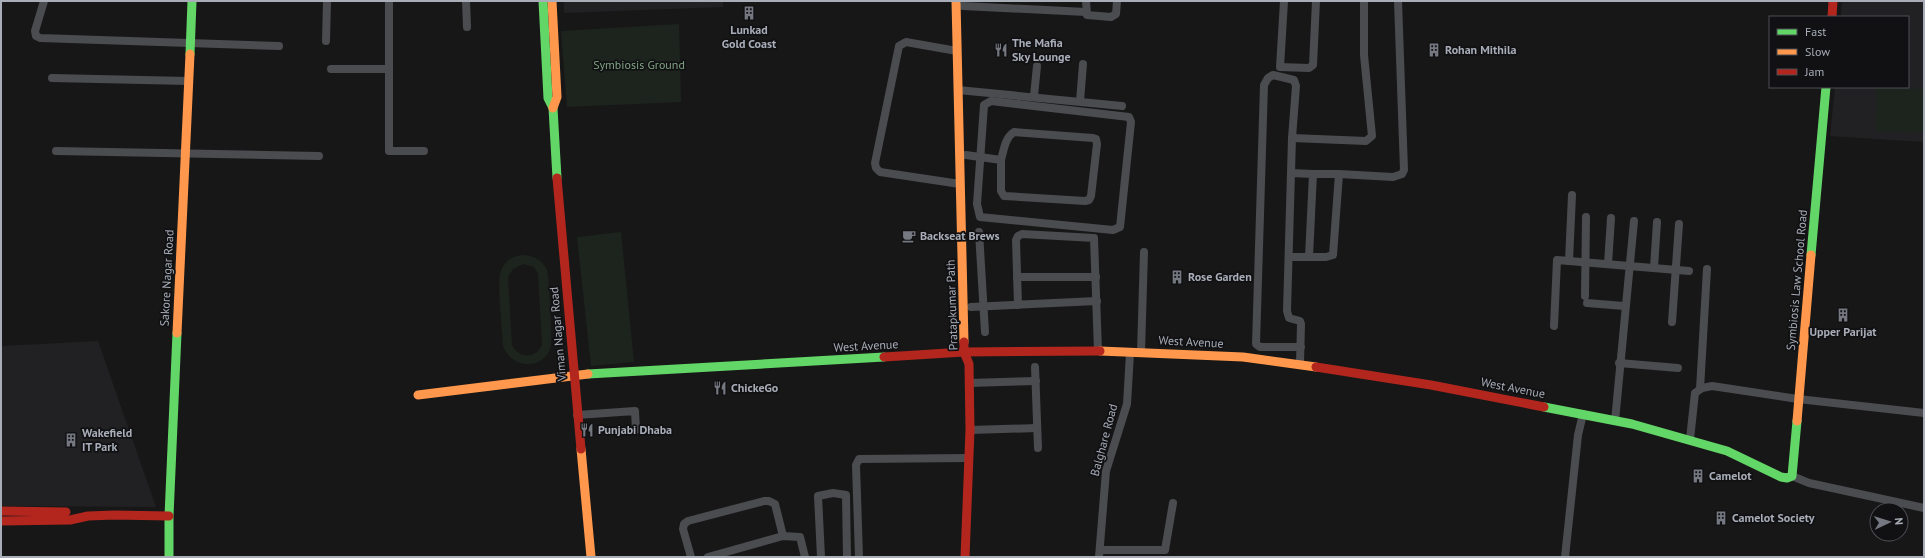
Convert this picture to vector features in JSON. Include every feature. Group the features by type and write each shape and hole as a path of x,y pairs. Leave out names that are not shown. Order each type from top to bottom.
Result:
{"street":[{"path":"44,1 35,31 38,37 279,46"},
{"name":"Sakore Nagar Road","path":"169,557 169,516 192,1"},
{"path":"326,41 327,1"},
{"path":"389,1 389,151 424,151"},
{"path":"466,1 467,27"},
{"name":"Viman Nagar Road","path":"543,1 548,98 552,108 556,185 573,375 592,557"},
{"name":"Viman Nagar Road","path":"552,1 557,97 552,108"},
{"path":"1086,1 1086,12"},
{"path":"960,3 1011,5 1086,12 1090,16 1115,16 1117,1"},
{"path":"1275,76 1280,67 1284,1"},
{"path":"1280,67 1308,68 1313,65 1316,1"},
{"path":"1292,138 1366,141 1372,136 1364,54 1364,1"},
{"path":"1291,173 1399,177 1404,170 1398,1"},
{"path":"1832,16 1833,1"},
{"name":"Pratapkumar Path","path":"960,3 957,52 966,155 964,219 969,352"},
{"name":"Pratapkumar Path","path":"960,3 960,184 970,307 970,430 965,557"},
{"path":"957,52 906,42 902,42 899,46 875,163 876,168 880,172 960,184"},
{"path":"1080,101 1083,64"},
{"path":"1034,96 1037,66"},
{"path":"332,69 389,69"},
{"path":"1300,364 1301,347 1301,322 1288,315 1292,138 1296,86 1294,80 1275,76 1268,78 1264,85 1256,344 1260,347 1301,347"},
{"path":"52,78 188,81"},
{"name":"Symbiosis Law School Road","path":"1792,476 1826,88"},
{"path":"961,90 1034,96 1122,106"},
{"path":"991,101 1129,117 1131,122 1120,226 1113,230 980,217 977,204 979,157 984,105 987,102 991,101"},
{"path":"1014,132 1092,138 1096,139 1097,144 1091,196 1089,200 1085,201 1004,196 1000,191 1002,160 1009,135 1014,132"},
{"path":"56,151 319,156"},
{"path":"966,155 1002,160"},
{"path":"1309,257 1313,174"},
{"path":"1289,257 1330,257 1335,250 1339,174"},
{"path":"1569,261 1572,195"},
{"path":"1586,217 1584,262 1586,299 1624,306"},
{"path":"1608,264 1611,218"},
{"path":"1614,421 1624,306 1630,267 1634,221"},
{"path":"1654,268 1657,222"},
{"path":"1672,322 1679,224"},
{"path":"979,232 985,332"},
{"path":"1018,305 1016,240 1018,236 1022,234 1094,238 1098,351"},
{"path":"1141,352 1144,252"},
{"path":"1554,326 1557,260 1689,271"},
{"path":"1700,389 1706,269"},
{"path":"1017,278 1096,277"},
{"path":"970,307 1097,302"},
{"name":"West Avenue","path":"418,395 502,386 573,375 969,352 1098,351 1243,357 1300,364 1438,386 1583,414 1690,439 1727,451 1782,477 1787,478 1792,476"},
{"name":"Balghare Road","path":"1100,553 1106,472 1127,404 1130,353"},
{"path":"1619,363 1678,368"},
{"path":"1035,367 1038,448"},
{"path":"969,382 1036,381"},
{"path":"1690,439 1695,393 1700,389 1712,386 1798,399 1924,413"},
{"path":"577,415 635,410 636,430"},
{"path":"1565,557 1578,435 1583,414"},
{"path":"970,430 1038,428"},
{"path":"859,557 856,465 859,459 968,458"},
{"path":"1792,476 1809,483 1924,508"},
{"path":"821,557 818,496 833,493 846,495 847,557"},
{"path":"691,557 683,529 684,524 688,520 764,501 769,501 775,504 783,536"},
{"path":"1100,553 1166,550 1173,503"},
{"path":"1,511 69,513 88,516 169,516"},
{"path":"1,521 70,520 88,516"},
{"path":"708,557 783,536 800,537 805,557"}],"shaded area":[{"path":"564,1 723,1 723,7 564,13"},
{"path":"1842,1 1924,1 1924,142 1830,136 1835,88 1909,88 1909,16 1841,16"},
{"path":"98,341 156,507 1,506 1,346"}],"green space":[{"name":"Symbiosis Ground","path":"679,24 681,102 567,107 561,31"},
{"path":"1877,88 1924,89 1924,132 1876,131"},
{"path":"621,232 634,362 591,366 577,237"},
{"path":"519,256 530,256 537,259 543,263 548,275 551,344 546,356 533,364 526,364 512,359 503,346 499,295 501,271 504,264 512,258","holes":["523,264 534,267 538,273 542,344 540,349 532,355 523,355 515,350 512,345 508,277 513,269"]}],"traffic: fast":[{"path":"190,54 192,1"},
{"path":"543,1 548,98 553,108 557,178"},
{"path":"1811,255 1826,88"},
{"path":"169,557 169,516 177,333"},
{"path":"588,374 884,357"},
{"path":"1544,407 1632,424 1727,451 1781,477 1787,478 1792,476 1797,421"}],"traffic: slow":[{"path":"552,1 557,97 553,108"},
{"path":"956,1 964,342"},
{"path":"177,333 190,54"},
{"path":"1797,421 1811,255"},
{"path":"1100,351 1243,357 1316,367"},
{"path":"418,395 588,374"},
{"path":"581,449 591,557"}],"traffic: jam":[{"path":"1832,16 1833,1"},
{"path":"557,178 581,449"},
{"path":"964,342 964,352 969,364 970,430 965,557"},
{"path":"884,357 964,352 1100,351"},
{"path":"1316,367 1431,385 1544,407"},
{"path":"1,511 66,512"},
{"path":"1,521 70,520 88,516 114,515 169,516"}],"place":[{"name":"Lunkad Gold Coast","path":"749,13"},
{"name":"The Mafia Sky Lounge","path":"1001,50"},
{"name":"Rohan Mithila","path":"1434,50"},
{"name":"Backseat Brews","path":"909,236"},
{"name":"Rose Garden","path":"1177,277"},
{"name":"Upper Parijat","path":"1843,315"},
{"name":"ChickeGo","path":"720,388"},
{"name":"Punjabi Dhaba","path":"587,430"},
{"name":"Wakefield IT Park","path":"71,440"},
{"name":"Camelot","path":"1698,476"},
{"name":"Camelot Society","path":"1721,518"}]}
